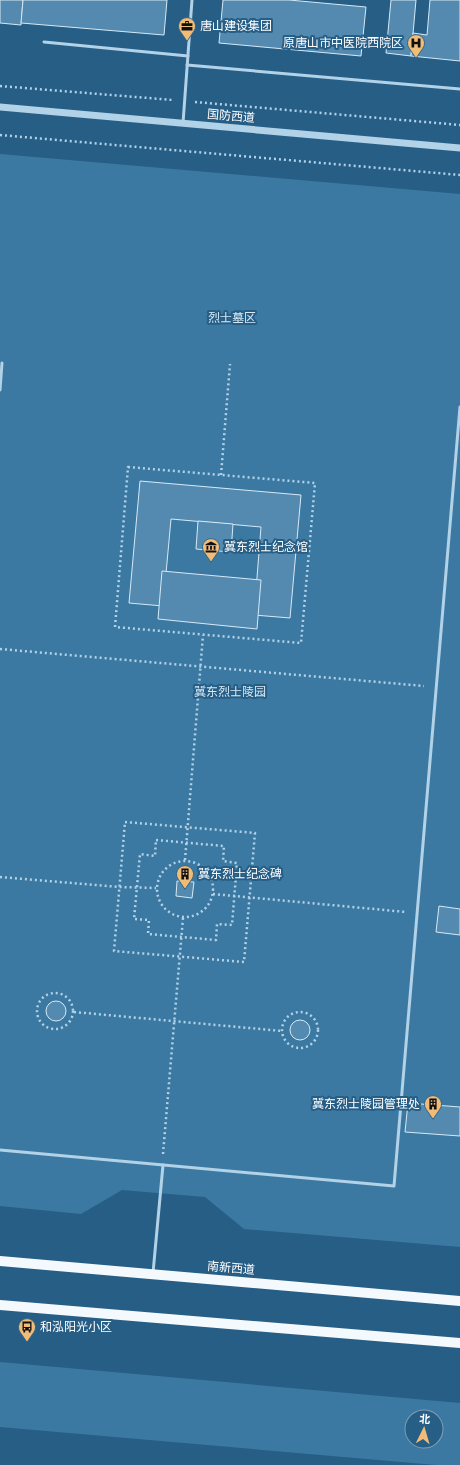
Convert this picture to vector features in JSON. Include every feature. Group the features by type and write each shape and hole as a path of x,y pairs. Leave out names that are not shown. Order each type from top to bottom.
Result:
{"main road":[{"name":"南新西道","path":"0,1261 460,1301"},
{"path":"0,1305 460,1343"}],"street":[{"name":"国防西道","path":"0,107 460,148"}],"lane":[{"path":"183,123 192,0"},
{"path":"44,42 188,56"},
{"path":"187,65 460,88"},
{"path":"0,390 2,363"},
{"path":"0,1150 394,1186 460,407"},
{"path":"152,1275 162,1165"}],"path":[{"path":"0,86 460,125"},
{"path":"0,135 460,175"},
{"path":"221,476 230,364"},
{"path":"128,468 221,476 315,483 301,643 115,627 128,468"},
{"path":"185,860 203,635"},
{"path":"0,649 436,688"},
{"path":"125,822 187,827 255,833 244,962 114,951 125,822"},
{"path":"156,840 224,846 222,861 237,862 232,925 217,924 216,940 148,934 149,920 134,918 137,888 140,854 155,856 156,840"},
{"path":"185,860 203,867 210,874 213,884 213,894 211,902 206,909 192,917 183,918 174,916 167,911 157,897 156,888 158,879 168,866 185,860"},
{"path":"0,877 120,887 156,888"},
{"path":"213,894 417,913"},
{"path":"162,1165 183,918"},
{"path":"55,993 66,997 73,1006 74,1012 70,1023 60,1029 54,1030 42,1025 37,1014 40,1002 49,994 55,993"},
{"path":"74,1012 282,1031"},
{"path":"301,1012 312,1016 318,1026 317,1038 309,1046 304,1048 298,1048 286,1043 282,1031 285,1019 290,1015 301,1012"}],"green space":[{"name":"冀东烈士陵园","path":"0,154 460,194 460,1247 244,1229 205,1197 122,1190 81,1214 0,1206"},
{"path":"0,1362 460,1403 460,1465 436,1465 0,1427"}],"building":[{"path":"0,0 23,0 21,25 0,23"},
{"path":"23,0 167,0 164,35 21,23"},
{"path":"223,0 289,0 366,7 361,56 219,43"},
{"path":"391,0 416,0 411,56 386,53"},
{"path":"430,0 460,0 460,61 411,56 413,33 427,35"},
{"path":"140,481 301,495 290,618 254,615 261,527 171,519 163,606 129,603"},
{"path":"198,521 233,524 231,552 196,549"},
{"path":"162,571 261,580 257,629 158,619"},
{"name":"冀东烈士纪念碑","path":"177,881 194,882 192,898 176,896"},
{"path":"439,906 460,909 460,935 436,932"},
{"path":"56,1001 63,1004 66,1011 63,1018 56,1021 49,1018 46,1011 49,1004"},
{"path":"300,1020 307,1023 310,1030 307,1037 300,1040 293,1037 290,1030 293,1023"},
{"name":"冀东烈士陵园管理处","path":"408,1103 460,1107 460,1136 405,1132"}],"place":[{"name":"唐山建设集团","path":"187,41"},
{"name":"原唐山市中医院西院区","path":"416,58"},
{"name":"冀东烈士纪念馆","path":"211,562"},
{"name":"冀东烈士纪念碑","path":"185,889"},
{"name":"冀东烈士陵园管理处","path":"433,1119"},
{"name":"和泓阳光小区","path":"27,1342"}],"park label":[{"name":"烈士墓区","path":"232,318"}]}
